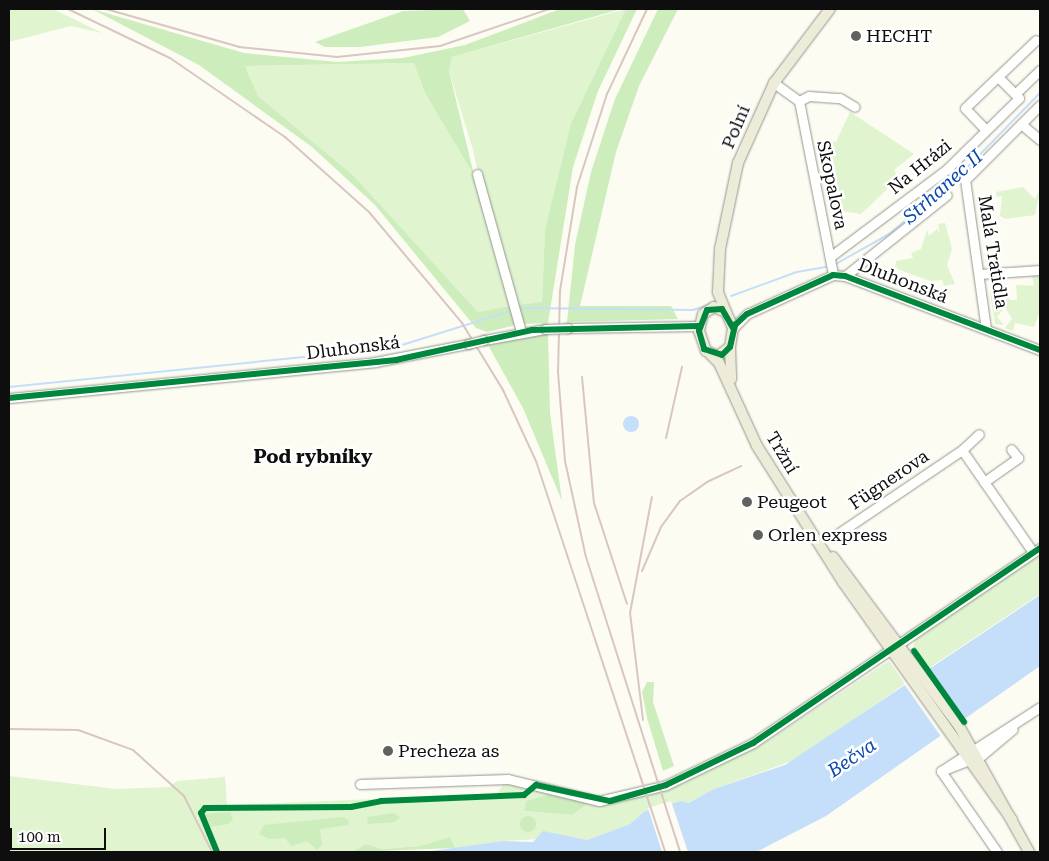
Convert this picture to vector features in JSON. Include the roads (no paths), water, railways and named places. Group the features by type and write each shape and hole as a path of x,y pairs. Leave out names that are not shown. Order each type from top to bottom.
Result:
{"main road":[{"name":"Polní","path":"707,310 718,277 732,182 774,83 830,9"},
{"name":"Polní","path":"718,277 726,312"},
{"name":"Dluhonská","path":"707,310 718,308 726,312"},
{"path":"707,310 699,326 701,342 710,354 722,355 730,347 733,328 726,312"},
{"name":"Tržní","path":"730,347 728,362 736,400"},
{"name":"Tržní","path":"710,354 770,467 823,545 889,649 965,759 1012,820"},
{"name":"Tržní","path":"823,545 910,654 959,726 1012,820"},
{"path":"1012,820 1029,852"}],"street":[{"path":"986,130 965,108 1036,40"},
{"name":"Na Hrázi","path":"830,257 947,169 1019,98 1015,94 1040,70"},
{"path":"998,77 1015,94"},
{"path":"774,83 799,101 809,96 840,98 854,107"},
{"name":"Skopalova","path":"799,101 833,275"},
{"path":"1040,105 1021,124 1040,140"},
{"name":"Malá Tratidla","path":"986,329 965,180 1021,124"},
{"path":"476,174 521,332"},
{"path":"845,276 947,195"},
{"path":"979,274 1040,270"},
{"name":"Dluhonská","path":"733,328 747,314 833,275 845,276 1040,350"},
{"name":"Dluhonská","path":"726,312 747,314"},
{"name":"Dluhonská","path":"9,398 375,362 521,332 545,329 699,326"},
{"name":"Fügnerova","path":"833,537 962,450 979,434"},
{"path":"984,482 1018,458 1011,448"},
{"path":"360,784 508,779 594,800 625,798 666,785 753,743 1036,550 962,450"},
{"path":"997,852 941,771 976,754 1040,706"}],"water":[{"path":"631,416 637,418 639,424 637,430 631,432 625,430 623,424 625,418"},
{"name":"Bečva","path":"1040,595 1040,666 826,816 758,851 424,852 503,841 533,842 543,831 587,840 630,824 645,811 681,801 689,803 714,789 785,765"}],"waterway":[{"name":"Strhanec II","path":"834,265 889,234 954,181 1040,93"},
{"name":"Strhanec II","path":"731,296 797,272 826,267"},
{"name":"Strhanec II","path":"524,308 693,310 710,304"},
{"name":"Strhanec II","path":"9,387 361,351 402,345 507,312"}],"railway":[{"path":"68,9 170,58 285,137 369,212 462,323 503,390 536,461 665,852"},
{"path":"106,9 239,47 337,57 440,46 549,9"},
{"path":"647,9 607,94 577,187 560,291 558,372 565,461 586,557 680,852"},
{"path":"666,438 682,367"},
{"path":"582,377 594,503 627,604"},
{"path":"642,571 661,527 680,501 707,482 741,466"},
{"path":"643,720 630,613 652,497"},
{"path":"9,729 78,730 133,750 184,796 212,852"}],"place":[{"name":"HECHT","path":"856,36"},
{"name":"Peugeot","path":"747,502"},
{"name":"Orlen express","path":"758,535"},
{"name":"Precheza as","path":"388,751"}],"district":[{"name":"Pod rybníky","path":"313,457"}]}
